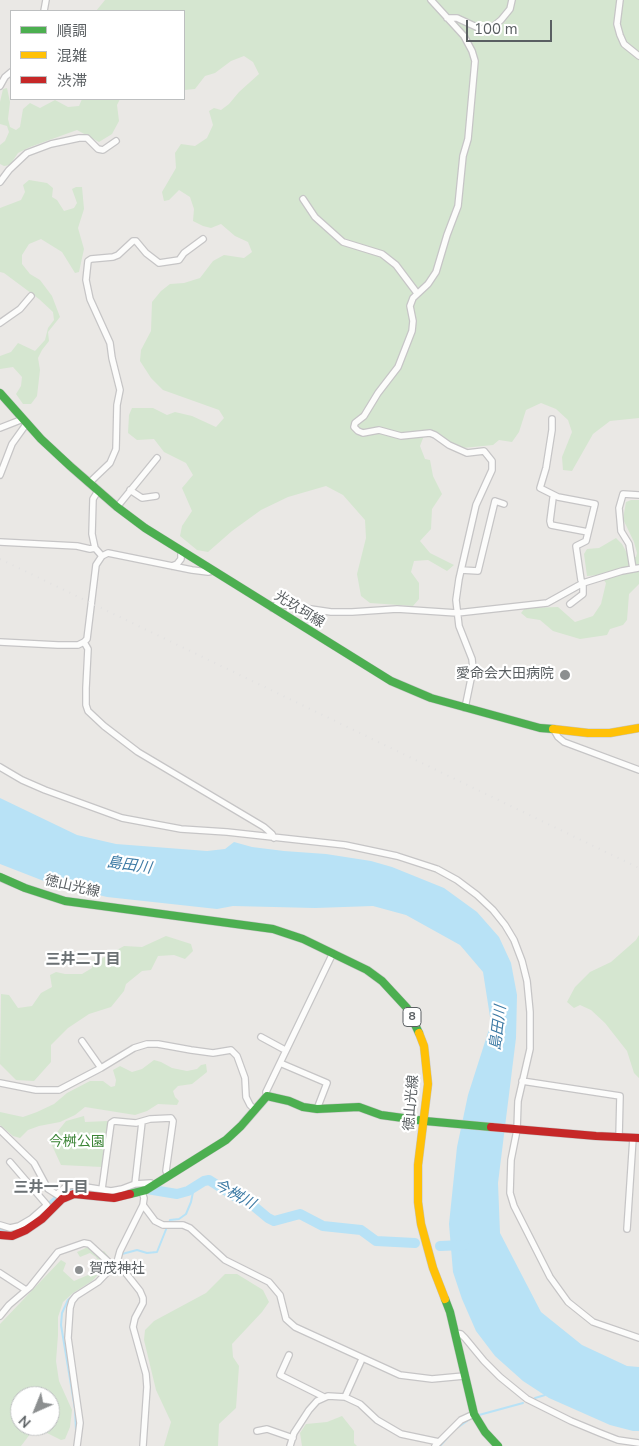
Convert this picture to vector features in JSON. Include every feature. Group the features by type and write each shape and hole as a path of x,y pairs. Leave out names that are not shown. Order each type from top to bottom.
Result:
{"main road":[{"name":"光玖珂線","path":"0,393 48,446 117,507 181,552 391,681 416,693 465,708 554,730 588,734 610,733 639,728"},
{"name":"徳山光線","path":"0,877 25,888 65,901 273,929 303,939 367,970 382,981 402,1002 417,1026 428,1065 428,1121 418,1165 418,1202 421,1224 433,1268 450,1312 474,1414 485,1432 498,1446"},
{"path":"0,1235 12,1236 26,1230 42,1219 59,1197 74,1194 114,1198 142,1192 226,1140 241,1126 266,1096 289,1101 303,1107 317,1109 359,1107 381,1115 428,1121 636,1138"}],"street":[{"path":"431,0 464,36 475,61 468,139 463,156 458,206 446,235 436,272 428,284 412,298 410,306 413,321 412,331 398,367 378,393 364,416 354,423 354,427 363,433 378,430 401,436 430,433 449,445 467,452 480,451 488,454 493,466 476,505 456,600 459,626 472,659 465,708"},
{"path":"447,18 457,18 483,30 490,29 510,10 512,0"},
{"path":"620,0 617,24 620,35 624,44 639,56"},
{"path":"0,86 10,73"},
{"path":"0,182 27,152 79,138 87,138 98,149 102,150 116,142"},
{"path":"303,199 315,217 343,242 382,254 396,265 417,293"},
{"path":"89,483 110,462 116,449 117,405 120,390 110,343 90,299 86,280 88,261 118,255 133,241 159,263 179,260 184,253 203,239"},
{"path":"0,323 20,309 31,296"},
{"path":"552,419 546,468 539,485 540,488 554,496 595,504 586,541 576,546 583,583 583,594 570,604"},
{"path":"0,428 25,421"},
{"path":"0,475 12,444 25,421"},
{"path":"117,507 157,458"},
{"path":"98,490 93,498 92,534 95,548 102,556"},
{"path":"130,490 142,498 156,496"},
{"path":"272,608 277,604 331,612 398,608 457,613 547,603 583,583 636,568 629,544 621,531 619,508 623,494 639,495"},
{"path":"554,496 552,498 551,525 588,532"},
{"path":"461,570 478,571 495,502 504,504"},
{"path":"0,542 95,548"},
{"path":"172,566 178,564 181,552"},
{"path":"0,642 78,645 84,642 87,639 96,565 102,556 108,553 172,566 212,571"},
{"path":"84,642 88,649 86,688 88,711 138,752 264,827 274,838"},
{"path":"554,730 564,742 639,770"},
{"path":"0,768 46,790 122,818 181,829 227,832 345,846 397,856 437,869 457,880 493,910 514,940 527,981 530,1035 529,1055 518,1100 514,1129 510,1192 514,1206 550,1277 562,1294 584,1316 600,1325 639,1338"},
{"path":"266,1096 266,1092 286,1050 334,954"},
{"path":"261,1037 286,1050"},
{"path":"82,1041 102,1068"},
{"path":"0,1083 36,1090 59,1090 102,1068 134,1048 147,1044 213,1053 231,1050 237,1056 245,1078 246,1097 255,1110"},
{"path":"280,1063 327,1083 317,1109"},
{"path":"522,1081 620,1096 619,1137"},
{"path":"102,1189 111,1124 114,1121 142,1122 150,1119 170,1118 173,1121 166,1171 169,1175"},
{"path":"135,1184 142,1122"},
{"path":"1,1132 34,1163 48,1189 59,1197 67,1186 73,1185 111,1191 135,1184 153,1184"},
{"path":"627,1229 636,1138"},
{"path":"0,1225 10,1228 27,1222 47,1204 10,1162"},
{"path":"40,1196 48,1189"},
{"path":"78,1446 80,1422 68,1338 70,1308 76,1296 98,1282 115,1264 143,1205 144,1198 142,1192"},
{"path":"143,1205 155,1221 163,1225 184,1225 190,1228 225,1260 269,1282 280,1295 286,1319 289,1323 362,1359 400,1375 432,1379 464,1376"},
{"path":"0,1316 38,1277 58,1252 84,1243 89,1244 115,1264 140,1291 143,1298 143,1303 135,1318 133,1327 143,1362 147,1386 143,1446"},
{"path":"0,1273 26,1290"},
{"path":"455,1333 461,1334 500,1377 527,1399 570,1421 600,1433 618,1440 639,1443"},
{"path":"289,1355 280,1376 324,1397 345,1397 360,1404 377,1420 401,1434 437,1444 461,1420 474,1414"},
{"path":"345,1397 362,1359"},
{"path":"290,1446 308,1410 324,1397"},
{"path":"257,1431 267,1429 293,1438"}],"green space":[{"path":"105,0 639,0 639,418 610,421 593,434 572,471 563,470 562,457 572,432 568,420 556,409 541,403 526,410 519,432 512,442 499,440 493,445 463,448 445,440 437,432 425,433 420,446 425,459 430,460 433,476 442,494 432,509 431,529 420,541 430,553 454,565 447,571 428,560 414,561 411,572 419,583 419,599 413,606 370,603 361,596 357,574 366,538 365,520 343,495 326,486 288,497 261,510 232,531 208,552 197,550 180,536 182,526 192,511 182,488 193,475 186,463 164,452 154,439 137,440 128,433 129,415 132,408 153,408 167,415 175,412 192,416 216,427 224,418 219,410 163,390 151,378 140,361 141,350 151,331 152,302 161,291 170,284 184,283 200,278 213,261 224,255 244,258 252,252 248,242 235,236 221,224 211,228 193,221 194,209 190,197 179,190 169,200 164,201 162,192 176,168 175,153 181,144 195,146 207,138 213,125 209,111 214,108 221,110 259,74 253,62 244,56 231,61 215,73 205,76 195,89 185,90 185,10 97,10"},
{"path":"7,88 10,102 8,119 10,127 16,130 20,127 23,109 30,103 40,108 55,100 68,107 79,106 82,100 120,100 117,105 119,121 112,134 99,142 77,130 30,147 18,153 10,165 4,166 0,164 0,145 5,141 9,132 7,126 0,124 0,102 3,89"},
{"path":"29,180 47,183 53,188 52,197 57,200 64,211 74,208 77,203 72,189 82,187 84,209 78,228 84,249 79,272 75,273 62,252 41,239 29,244 22,255 22,264 30,274 40,280 52,296 60,317 48,332 49,341 38,358 40,370 37,396 31,404 23,404 16,394 21,386 22,377 13,367 0,369 0,356 11,352 18,343 35,351 45,340 48,328 54,320 53,312 39,299 0,272 0,208 21,200 25,192 23,185"},
{"path":"639,500 639,584 629,594 627,620 623,625 610,629 607,635 580,639 553,631 540,620 527,618 521,613 525,608 558,607 575,622 593,616 601,604 606,583 600,575 587,576 584,554 587,549 599,548 616,538 622,544 629,557 636,557 637,553 634,542 623,519 626,502"},
{"path":"639,935 639,1078 634,1073 627,1051 605,1023 591,1010 580,1005 574,1008 567,1002 575,987 590,972 611,962 636,940"},
{"path":"166,936 191,944 193,951 185,959 174,955 158,956 151,970 142,971 126,984 124,991 111,1007 89,1014 68,1028 51,1045 51,1062 34,1081 16,1080 0,1064 1,994 9,995 18,1008 32,1006 41,993 52,987 50,975 56,972 82,974 92,968 93,960 101,959 124,946 142,947"},
{"path":"154,1060 172,1068 187,1071 197,1069 201,1065 206,1064 207,1072 192,1084 178,1086 173,1091 179,1101 177,1105 158,1104 147,1111 135,1115 85,1107 75,1115 60,1122 28,1130 20,1138 13,1136 0,1125 0,1112 23,1117 54,1104 67,1093 90,1081 103,1081 111,1087 115,1086 116,1080 113,1070 120,1066 132,1072 142,1069"},
{"name":"今桝公園","path":"84,1116 85,1122 108,1121 102,1167 61,1165 50,1141 66,1121"},
{"path":"88,1247 97,1253 104,1251 109,1257 107,1265 92,1281 63,1302 58,1317 56,1361 59,1381 72,1410 70,1427 65,1439 61,1440 53,1436 60,1436 60,1386 10,1386 10,1436 28,1436 21,1446 0,1446 0,1324 61,1260 66,1263 63,1271 74,1281 88,1275 98,1261 90,1253 80,1257 77,1252"},
{"path":"225,1274 237,1274 263,1290 269,1302 232,1344 233,1357 239,1366 236,1408 219,1424 218,1446 164,1446 171,1422 156,1390 144,1340 145,1330 154,1321 206,1293"},
{"path":"342,1416 354,1431 354,1443 357,1446 302,1446 300,1433 306,1424 327,1422"}],"water":[{"name":"島田川","path":"0,798 77,835 116,844 207,851 225,849 234,842 252,847 326,854 371,861 392,867 444,888 477,912 499,937 511,963 517,995 516,1038 498,1183 500,1233 541,1312 582,1345 627,1366 639,1367 639,1431 610,1425 549,1398 523,1381 495,1356 476,1331 462,1299 453,1272 449,1224 457,1147 468,1095 491,1023 483,972 460,945 406,915 373,906 315,908 233,906 217,909 107,897 49,883 0,864"}],"waterway":[{"name":"今桝川","path":"41,1215 69,1190 78,1189 100,1194 112,1194 141,1188 177,1194 188,1191 209,1180 236,1197 250,1203 274,1221 300,1214 323,1226 361,1230 376,1241 415,1243"},
{"path":"169,1223 170,1220 179,1219 186,1214 194,1187"},
{"name":"今桝川","path":"0,1231 11,1232 27,1225"},
{"path":"122,1254 137,1250 147,1253 157,1252 167,1227"},
{"name":"今桝川","path":"440,1246 464,1245"},
{"path":"101,1275 109,1266"},
{"path":"73,1296 68,1300 62,1313 61,1325 75,1409 76,1431"},
{"path":"535,1398 545,1395"},
{"path":"479,1415 523,1403"},
{"path":"457,1428 470,1419"},
{"path":"440,1446 448,1437"}],"railway":[{"path":"0,559 639,868"}],"traffic: fast":[{"path":"0,393 41,439 117,507 145,528 391,681 431,698 540,728 553,729"},
{"path":"0,877 25,888 65,901 273,929 303,939 367,970 382,981 407,1008 419,1033"},
{"path":"130,1194 146,1190 226,1140 267,1096 289,1101 303,1107 317,1109 359,1107 381,1115 491,1127"},
{"path":"445,1299 450,1312 474,1414 485,1432 498,1446"}],"traffic: slow":[{"path":"553,729 588,733 610,733 639,728"},
{"path":"419,1033 424,1046 428,1084 418,1165 418,1202 421,1224 433,1268 445,1299"}],"traffic: jam":[{"path":"491,1127 639,1138"},
{"path":"0,1235 12,1236 26,1230 42,1219 62,1199 74,1194 114,1198 130,1194"}],"place":[{"name":"愛命会大田病院","path":"565,675"},
{"name":"賀茂神社","path":"79,1270"}],"district":[{"name":"三井二丁目","path":"83,960"},
{"name":"三井一丁目","path":"51,1188"}]}
